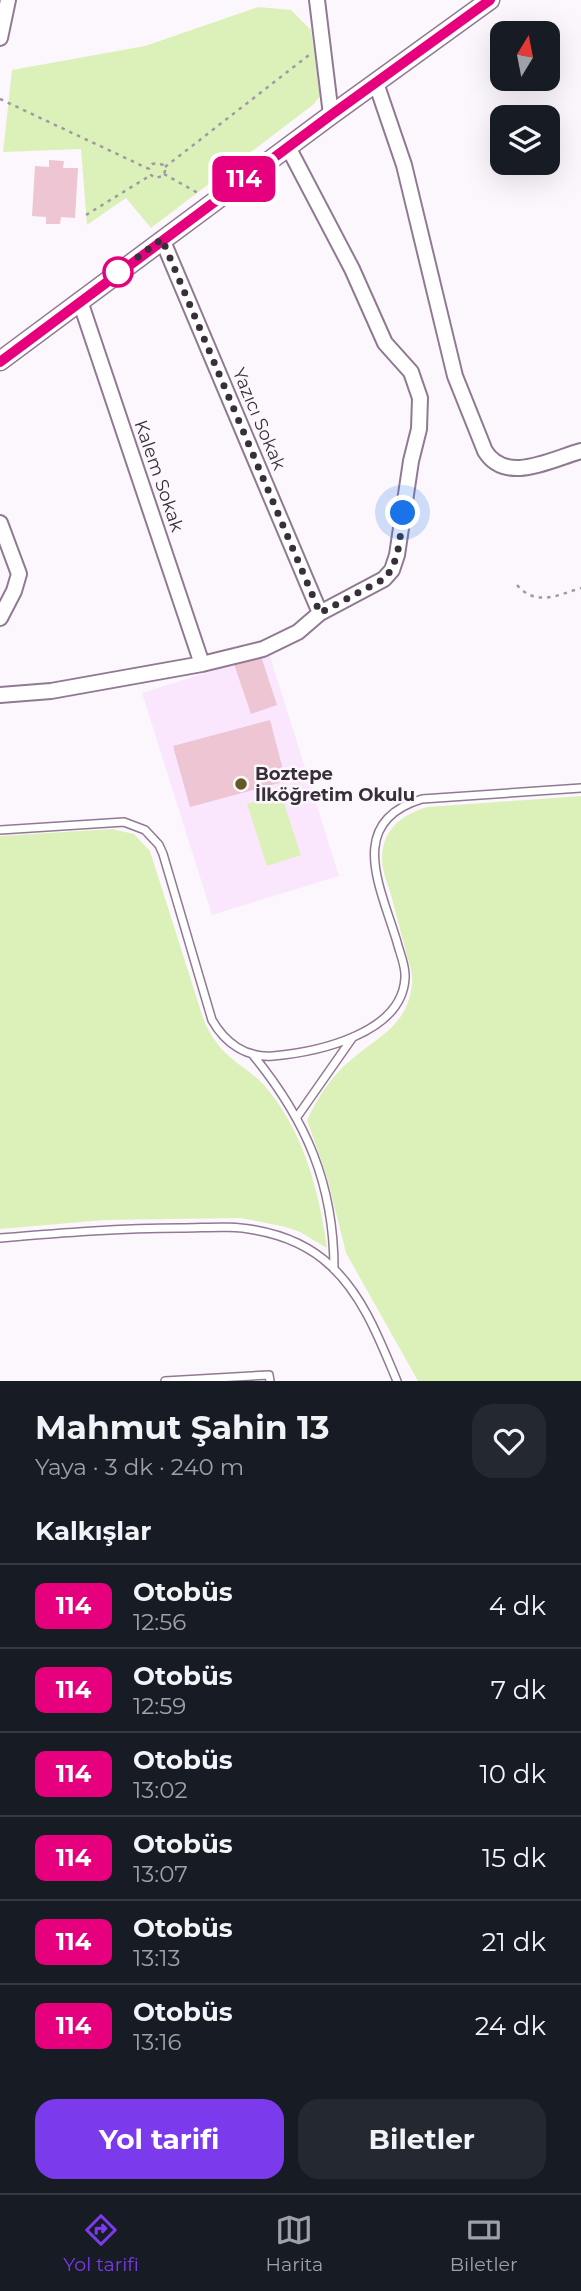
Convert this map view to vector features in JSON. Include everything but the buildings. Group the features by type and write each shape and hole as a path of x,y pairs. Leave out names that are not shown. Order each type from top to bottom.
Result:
{"street":[{"path":"0,38 8,0"},
{"path":"317,0 331,115"},
{"path":"0,362 162,239 490,0"},
{"path":"376,83 404,166 455,376 485,451 500,466 517,469 581,451"},
{"path":"0,695 51,691 202,664 263,649 298,632 320,613 384,579 392,570 419,429 420,398 411,372 385,343 352,270 288,147"},
{"name":"Yazıcı Sokak","path":"162,239 320,613"},
{"name":"Kalem Sokak","path":"80,301 202,664"},
{"path":"0,523 19,574 14,591 0,618"}],"lane":[{"path":"252,1055 296,1053 354,1036 388,1017 400,1000 404,989 405,970 373,859 377,834 392,814 422,799 581,788"},
{"path":"0,830 124,822 145,830 159,845 217,1030 233,1045 252,1055 275,1083 297,1117 310,1145 325,1194 332,1230 334,1269"},
{"path":"297,1117 354,1036"},
{"path":"0,1238 121,1228 234,1227 289,1240 317,1255 334,1269 362,1306 397,1381"},
{"path":"165,1381 269,1375 270,1381"}],"path":[{"path":"164,168 323,44"},
{"path":"0,99 149,169 151,175 158,179 164,174"},
{"path":"149,169 152,164 158,163 164,168"},
{"path":"164,168 164,174"},
{"path":"164,174 214,201"},
{"path":"86,215 151,175"},
{"path":"517,584 527,594 540,598 554,597 581,588"}],"shaded area":[{"name":"Boztepe İlköğretim Okulu","path":"269,653 339,876 212,915 142,693"}],"green space":[{"path":"258,7 291,10 311,30 320,96 314,104 151,228 126,198 87,225 81,149 3,152 12,70 145,46"},
{"path":"281,794 301,855 267,866 247,804"},
{"path":"581,796 581,1381 418,1381 346,1253 327,1177 307,1120 331,1080 390,1029 409,999 411,972 382,864 386,839 395,825 409,814 427,807"},
{"path":"112,829 134,834 150,851 203,1018 217,1044 263,1084 289,1120 314,1182 327,1248 286,1227 241,1218 105,1220 0,1229 0,836"}],"bus line":[{"name":"114","path":"0,362 214,201 490,0"}],"place":[{"name":"Boztepe İlköğretim Okulu","path":"241,784"}],"route":[{"path":"118,272 162,239 320,613 389,574 397,555 403,513"}]}
